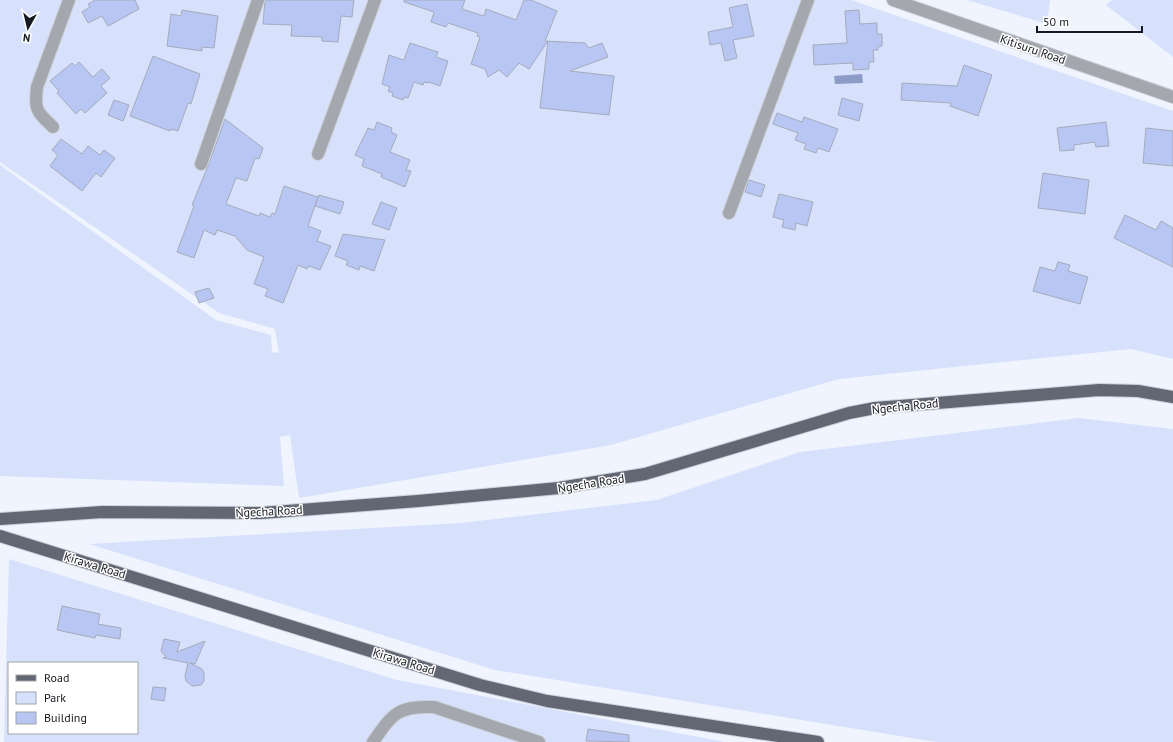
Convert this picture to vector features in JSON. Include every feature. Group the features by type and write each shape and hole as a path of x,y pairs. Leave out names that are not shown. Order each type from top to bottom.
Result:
{"main road":[{"name":"Ngecha Road","path":"0,519 102,512 261,512 425,501 528,491 597,483 645,474 849,414 875,408 1099,390 1138,391 1173,397"},
{"name":"Kirawa Road","path":"0,536 480,685 547,701 818,742"}],"street":[{"path":"53,127 38,113 35,102 37,87 69,0"},
{"path":"201,164 258,0"},
{"path":"318,154 375,0"},
{"path":"729,212 808,0"},
{"name":"Kitisuru Road","path":"893,0 1173,97"},
{"path":"373,742 388,720 399,711 418,707 434,707 539,742"}],"green space":[{"path":"0,0 851,0 1173,111 1173,359 1131,349 839,379 611,445 299,498 290,435 280,437 284,486 0,476 0,165 216,320 271,335 272,352 279,353 275,329 219,313 0,162"},
{"path":"967,0 1050,0 1047,24"},
{"path":"1112,0 1173,0 1173,57 1106,5"},
{"path":"1079,418 1173,429 1173,742 936,742 495,670 89,544 461,523 657,500 800,452"},
{"path":"9,559 397,680 725,742 4,742"}],"shaded area":[{"path":"862,74 863,83 835,84 834,76"}],"building":[{"path":"95,0 135,0 139,9 108,26 102,16 88,23 82,12 90,7 88,4"},
{"path":"265,0 354,0 352,17 341,16 338,42 322,41 322,37 291,36 292,25 263,24"},
{"path":"404,0 465,0 462,9 484,16 486,9 516,20 524,0 531,0 557,11 545,41 548,41 529,69 519,63 507,77 499,70 488,77 485,69 471,64 480,37 477,36 478,33 448,23 446,27 431,22 434,12 404,2"},
{"path":"747,4 754,36 733,40 737,58 725,61 721,43 710,45 708,32 733,27 729,8"},
{"path":"182,10 218,16 214,48 202,47 202,51 167,46 171,14 181,16"},
{"path":"859,10 860,24 877,23 877,34 882,34 882,46 878,47 878,50 873,50 874,62 869,62 869,69 853,70 853,63 814,65 813,45 847,43 845,11"},
{"path":"548,41 585,43 589,48 602,43 608,57 570,71 614,76 609,115 540,108"},
{"path":"410,43 438,52 436,57 448,61 440,86 428,82 424,82 423,85 414,82 408,98 404,97 403,100 392,96 393,93 388,91 390,87 382,84 389,55 404,60"},
{"path":"153,56 200,74 191,104 188,103 178,131 171,129 170,131 130,116"},
{"path":"79,62 93,77 102,69 110,78 101,86 107,93 85,113 81,109 76,114 57,93 59,91 50,81 72,63 75,66"},
{"path":"964,65 992,75 978,116 950,106 951,103 901,100 902,83 957,86"},
{"path":"842,98 863,104 859,121 838,115"},
{"path":"114,100 129,105 123,121 108,115"},
{"path":"777,113 802,122 804,117 838,129 829,152 818,148 816,153 804,149 806,144 795,140 798,133 773,124"},
{"path":"225,119 263,148 259,159 255,158 247,181 236,178 226,204 259,216 260,213 270,217 272,213 275,214 284,186 318,197 308,226 321,231 317,241 331,246 320,270 309,266 307,269 298,265 283,303 265,296 268,289 254,284 264,257 247,250 235,236 217,230 215,235 204,230 194,258 177,252 194,206 192,205"},
{"path":"377,122 392,128 391,132 397,135 390,152 410,160 406,170 411,171 405,187 381,177 382,174 362,166 364,159 355,155 368,128 374,130"},
{"path":"1106,122 1109,146 1096,147 1095,142 1074,145 1074,150 1060,151 1057,128"},
{"path":"1146,128 1173,131 1173,166 1143,163"},
{"path":"61,139 82,154 88,146 100,155 104,150 115,158 101,177 96,173 82,191 50,166 58,155 52,150"},
{"path":"1043,173 1089,180 1085,214 1038,208"},
{"path":"749,180 765,185 761,197 745,192"},
{"path":"779,194 813,202 807,226 796,223 795,230 782,227 784,220 773,217"},
{"path":"319,195 344,202 340,214 315,206"},
{"path":"381,202 397,208 389,230 372,224"},
{"path":"1125,215 1156,230 1161,221 1173,228 1173,267 1114,238"},
{"path":"343,234 385,240 374,271 360,266 359,270 346,265 348,261 335,256"},
{"path":"1058,262 1070,265 1068,271 1088,277 1080,304 1033,291 1040,267 1055,271"},
{"path":"209,288 214,298 199,303 195,292"},
{"path":"62,606 100,614 98,624 121,628 120,639 96,635 95,638 57,630"},
{"path":"164,639 180,642 177,652 205,641 195,664 190,663 202,669 204,673 204,681 201,685 192,686 186,681 185,676 188,663 163,658 166,657 161,651"},
{"path":"153,687 166,688 164,701 151,699"},
{"path":"588,729 629,735 629,742 586,741"}]}
